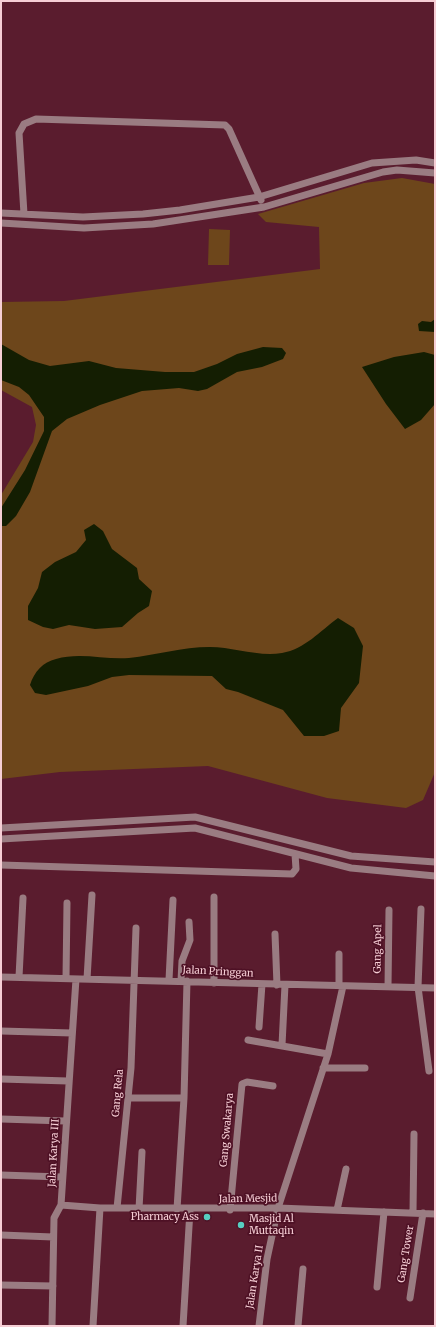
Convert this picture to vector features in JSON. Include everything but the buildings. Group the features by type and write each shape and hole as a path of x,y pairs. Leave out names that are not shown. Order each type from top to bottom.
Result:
{"street":[{"path":"24,214 19,133 24,124 36,119 224,125 229,130 264,207"},
{"path":"1,213 83,217 143,214 180,210 259,197 372,163 416,160 435,163"},
{"path":"1,223 84,228 145,224 215,216 264,207 383,172 397,170 435,173"},
{"path":"1,828 196,817 351,856 435,862"},
{"path":"87,823 88,833"},
{"path":"1,839 189,828 351,868 435,876"},
{"path":"253,844 257,833"},
{"path":"1,865 292,874 296,869 295,854"},
{"path":"87,979 92,895"},
{"path":"214,897 214,983"},
{"path":"19,977 23,898"},
{"path":"169,980 173,900"},
{"path":"66,978 68,904"},
{"path":"421,909 418,987 429,1071"},
{"name":"Gang Apel","path":"388,987 389,910"},
{"path":"177,1209 184,1098 184,981 182,961 190,940 189,922"},
{"name":"Gang Rela","path":"117,1208 131,1068 136,928"},
{"path":"275,934 277,985"},
{"name":"Jalan Karya II","path":"259,1326 267,1259 278,1208 328,1054 341,986 339,954"},
{"name":"Jalan Pringgan","path":"1,977 169,980 277,985 435,988"},
{"name":"Jalan Karya III","path":"52,1326 54,1218 61,1205 65,1121 76,979"},
{"path":"259,1027 262,984"},
{"path":"282,1045 285,985"},
{"path":"1,1031 72,1033"},
{"path":"248,1040 328,1054"},
{"path":"323,1068 365,1068"},
{"path":"1,1079 68,1081"},
{"name":"Gang Swakarya","path":"230,1210 242,1084 247,1082 273,1086"},
{"path":"128,1098 184,1098"},
{"path":"1,1119 65,1121"},
{"path":"413,1213 414,1134"},
{"path":"139,1209 142,1152"},
{"path":"337,1210 346,1169"},
{"path":"1,1175 62,1177"},
{"name":"Jalan Mesjid","path":"61,1205 100,1208 190,1210 278,1208 435,1214"},
{"path":"93,1326 100,1208"},
{"path":"183,1326 190,1210"},
{"path":"377,1287 384,1212"},
{"name":"Gang Tower","path":"410,1298 423,1213"},
{"path":"1,1235 53,1237"},
{"path":"298,1326 303,1269"},
{"path":"1,1285 53,1286"}],"shaded area":[{"path":"402,178 435,184 435,772 423,800 406,808 327,798 208,766 60,772 1,779 1,495 33,442 36,425 32,407 1,390 1,302 64,301 320,269 319,227 266,222 258,214 364,183"},
{"path":"209,229 230,230 229,265 208,265"},
{"path":"435,319 435,332 419,331 418,324 422,321 431,322"},
{"path":"1,344 29,360 50,366 89,361 116,368 165,372 194,372 217,364 237,354 263,347 282,348 286,353 283,359 262,367 237,372 207,389 198,391 179,388 142,391 100,405 67,419 52,431 30,492 16,516 6,526 1,526 1,508 25,470 44,431 44,417 29,395 19,387 1,380"},
{"path":"424,352 435,355 435,404 421,420 405,429 386,404 362,367 394,357"},
{"path":"94,524 103,531 112,549 137,568 139,579 152,591 149,606 138,613 122,627 95,629 69,625 53,629 43,627 28,620 28,606 38,588 42,572 55,562 76,552 86,540 84,530"},
{"path":"338,618 354,628 363,646 359,683 341,708 339,731 324,736 304,736 283,710 238,692 226,689 212,676 129,675 112,677 88,686 46,695 35,693 30,685 34,676 43,665 51,660 65,657 83,656 129,658 200,647 219,647 264,654 282,653 305,644"}],"place":[{"name":"Pharmacy Ass","path":"207,1217"},
{"name":"Masjid Al Muttaqin","path":"241,1225"}]}
